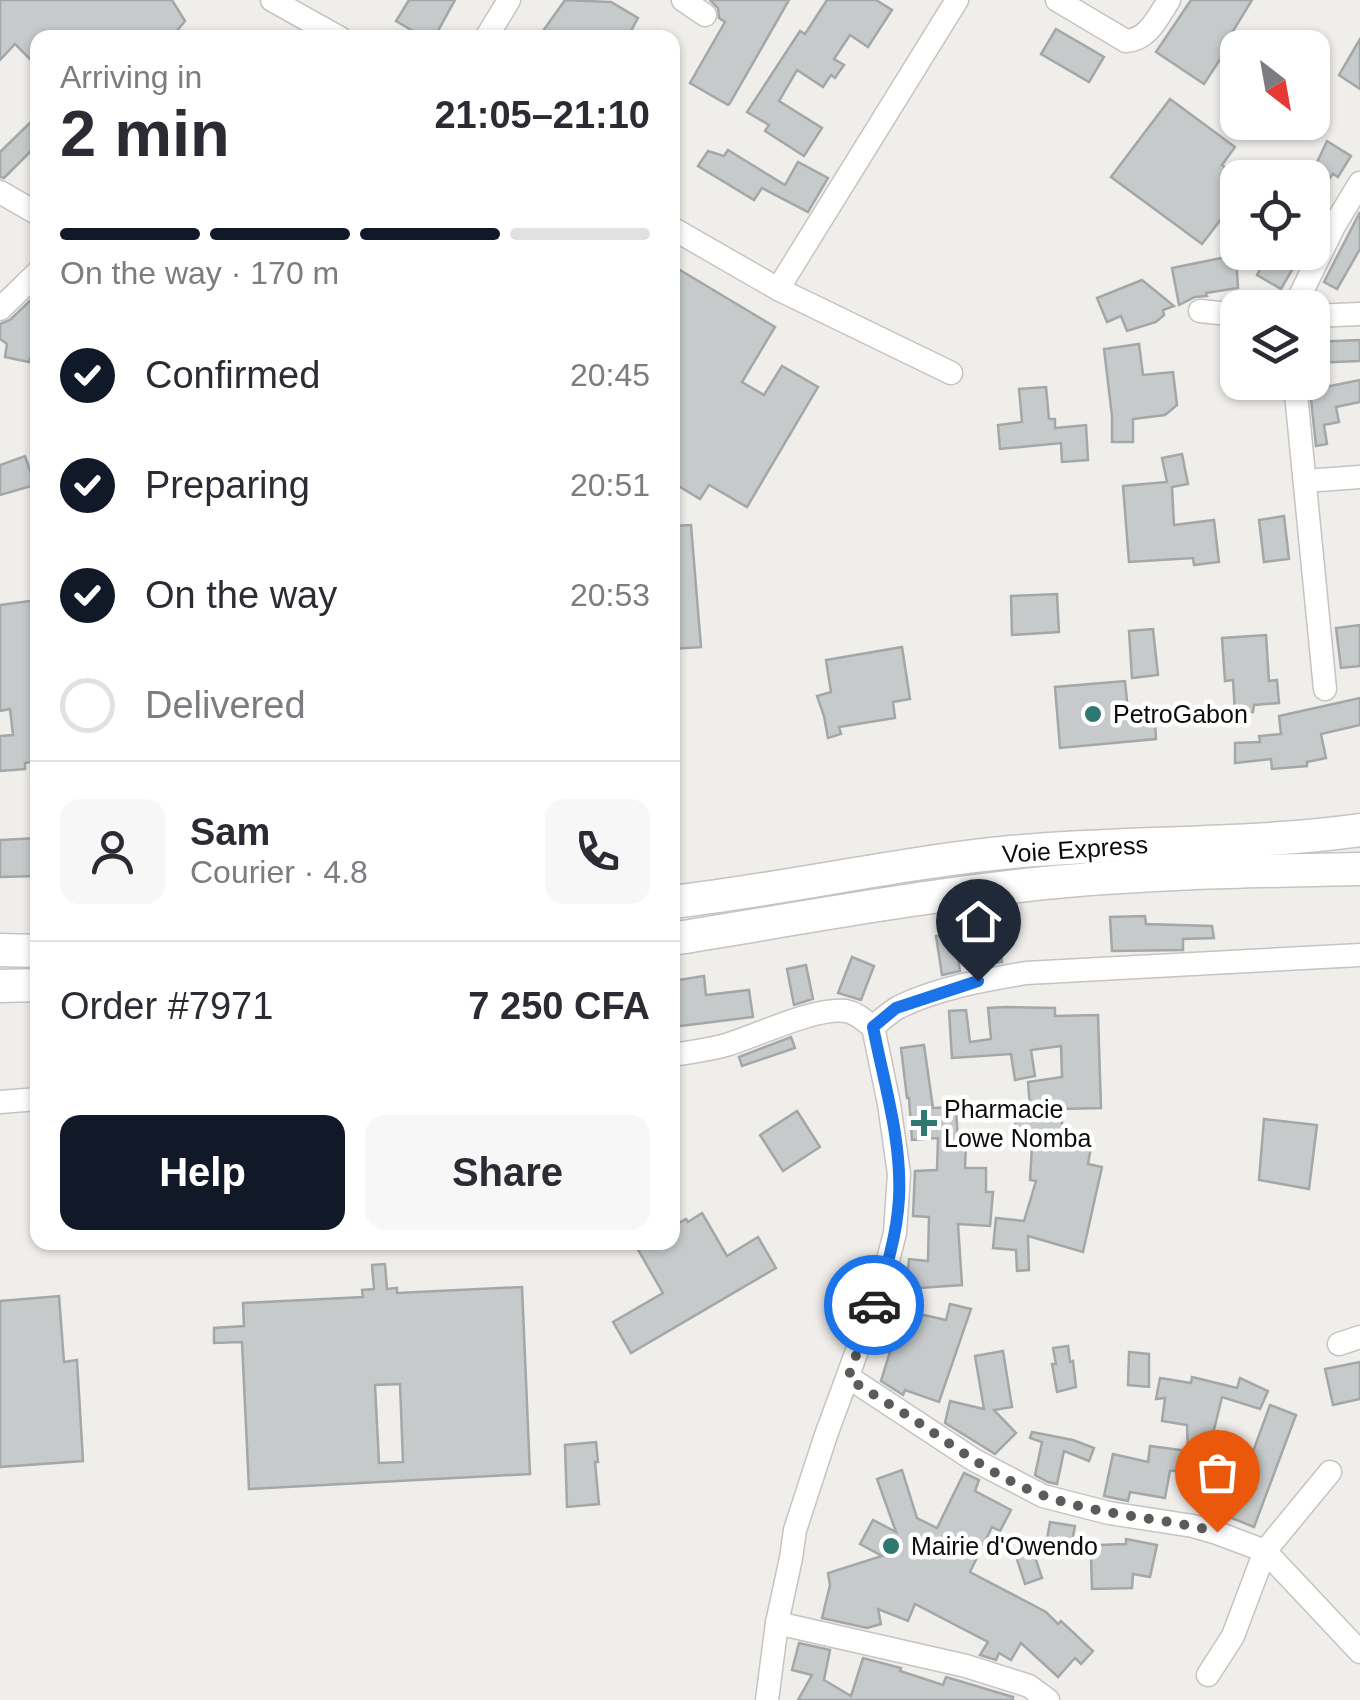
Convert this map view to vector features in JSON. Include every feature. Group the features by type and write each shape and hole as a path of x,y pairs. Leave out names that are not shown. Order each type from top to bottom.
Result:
{"highway":[{"name":"Voie Express","path":"680,901 1009,852 1308,838 1360,830"},
{"path":"680,938 1028,885 1360,869"},
{"path":"0,950 30,951"},
{"path":"0,986 30,985"}],"street":[{"path":"272,0 326,30"},
{"path":"491,30 509,0"},
{"path":"683,0 705,15"},
{"path":"778,289 957,0"},
{"path":"1056,0 1126,41 1133,41 1154,23 1169,0"},
{"path":"1303,290 1360,183"},
{"path":"0,192 30,209"},
{"path":"680,233 778,289 951,373"},
{"path":"0,309 30,280"},
{"path":"1200,311 1220,313"},
{"path":"1330,315 1360,314"},
{"path":"1297,400 1325,690"},
{"path":"1305,481 1360,477"},
{"path":"873,1027 896,1008 978,981 1026,972 1360,955"},
{"path":"680,1054 720,1046 803,1017 843,1010 854,1013 873,1027 895,1138 899,1198 895,1234 882,1283 795,1530 767,1700"},
{"path":"0,1102 30,1100"},
{"path":"848,1378 986,1467 1043,1496 1109,1513 1217,1532 1265,1552 1360,1652"},
{"path":"1208,1674 1233,1636 1265,1552 1330,1472"},
{"path":"777,1623 966,1666 1029,1686 1048,1700"}],"building":[{"path":"0,0 172,0 185,21 178,30 30,30 30,59 15,44 0,60"},
{"path":"409,0 455,0 438,30 411,30 396,21"},
{"path":"565,0 611,2 638,18 631,30 544,30"},
{"path":"710,0 789,0 728,105 690,83 725,22"},
{"path":"827,0 876,0 892,10 868,47 850,35 834,59 844,65 823,87 797,70 779,101 822,128 804,156 765,131 769,125 747,112 800,31 805,34"},
{"path":"1191,0 1252,0 1234,30 1220,30 1220,59 1204,84 1156,52"},
{"path":"1056,29 1104,57 1089,82 1041,54"},
{"path":"1360,39 1360,89 1339,75"},
{"path":"1170,99 1220,136 1220,140 1235,147 1226,160 1220,160 1220,220 1202,244 1111,177"},
{"path":"30,123 30,152 4,178 0,177 0,152"},
{"path":"1327,141 1351,156 1338,177 1333,174 1330,178 1330,160 1318,160"},
{"path":"728,150 785,185 798,162 828,178 808,212 762,188 754,200 698,166 708,151 724,156"},
{"path":"1360,212 1360,249 1337,289 1324,282"},
{"path":"1220,258 1220,270 1237,270 1238,288 1206,293 1207,296 1179,305 1172,268"},
{"path":"680,270 775,327 742,382 764,395 782,366 818,387 747,507 709,485 700,499 680,487"},
{"path":"1260,270 1292,270 1281,289 1257,275"},
{"path":"1142,280 1174,306 1163,310 1164,315 1156,322 1127,331 1121,316 1107,322 1097,298"},
{"path":"30,301 29,362 5,357 7,344 0,339 0,324"},
{"path":"1360,340 1360,361 1330,362 1330,341"},
{"path":"1139,344 1143,375 1173,372 1177,405 1165,415 1133,419 1133,442 1112,442 1104,349"},
{"path":"1360,380 1360,402 1336,407 1339,422 1324,425 1327,444 1316,446 1311,400 1330,400 1330,386"},
{"path":"1046,387 1049,419 1055,419 1055,428 1086,425 1088,460 1062,462 1061,443 1000,449 998,425 1022,422 1019,389"},
{"path":"1182,454 1188,484 1172,487 1174,525 1214,520 1219,562 1194,565 1193,558 1129,562 1123,486 1167,482 1162,458"},
{"path":"25,456 30,486 0,495 0,465"},
{"path":"1284,516 1289,559 1264,562 1259,520"},
{"path":"691,525 701,647 680,648 680,526"},
{"path":"1057,594 1059,632 1012,635 1011,596"},
{"path":"30,601 30,762 25,763 25,769 0,771 0,736 13,735 10,709 0,711 0,605"},
{"path":"1360,625 1360,666 1341,668 1336,628"},
{"path":"1153,629 1158,675 1132,678 1129,631"},
{"path":"1266,635 1269,681 1277,680 1279,703 1254,705 1253,712 1235,713 1233,680 1225,681 1222,638"},
{"path":"902,647 910,699 893,702 895,718 839,727 841,734 828,738 817,696 831,692 826,660"},
{"name":"PetroGabon","path":"1125,681 1129,721 1155,720 1156,739 1060,748 1055,687"},
{"path":"1360,698 1360,725 1321,734 1326,758 1307,762 1307,766 1272,769 1271,759 1235,763 1235,743 1260,742 1259,736 1281,734 1279,716"},
{"path":"30,838 30,876 0,877 0,840"},
{"path":"1145,916 1146,924 1212,926 1214,938 1183,939 1183,950 1112,951 1110,917"},
{"path":"998,929 1002,962 983,965 979,931"},
{"path":"954,933 960,971 942,975 936,936"},
{"path":"852,957 874,966 861,1000 838,993"},
{"path":"806,965 813,999 794,1005 787,969"},
{"path":"704,976 706,995 749,990 753,1017 680,1026 680,980"},
{"path":"988,1008 1055,1008 1055,1016 1098,1015 1101,1108 1061,1109 1063,1136 1092,1142 1088,1164 1102,1167 1083,1252 1028,1236 1029,1270 1017,1271 1016,1250 993,1248 996,1218 1024,1221 1036,1181 1030,1180 1032,1147 1016,1145 1015,1118 1031,1119 1028,1082 1062,1077 1061,1046 1031,1050 1035,1076 1015,1080 1011,1054 952,1058 949,1011 966,1010 970,1042 991,1039"},
{"path":"791,1037 795,1048 742,1066 739,1057"},
{"path":"924,1045 933,1108 956,1107 958,1144 966,1144 965,1168 986,1168 986,1192 993,1192 990,1226 958,1224 962,1285 906,1289 909,1259 928,1261 929,1217 913,1216 915,1171 937,1170 938,1138 912,1140 901,1048"},
{"path":"797,1111 820,1147 783,1171 760,1135"},
{"path":"1264,1119 1317,1125 1309,1189 1259,1180"},
{"path":"702,1213 727,1256 758,1237 776,1268 631,1353 613,1322 663,1293 638,1250 680,1250 680,1222 686,1219 688,1222"},
{"path":"385,1264 387,1289 397,1288 397,1293 522,1287 530,1474 249,1489 242,1342 214,1343 214,1328 244,1326 243,1303 363,1297 362,1290 374,1289 372,1265","holes":["400,1384 403,1462 379,1463 375,1385"]},
{"path":"895,1292 918,1297 915,1313 946,1320 950,1304 971,1309 939,1402 905,1390 903,1395 881,1381 896,1332 886,1330"},
{"path":"59,1296 64,1362 77,1360 83,1461 0,1467 0,1301"},
{"path":"1068,1346 1076,1387 1057,1392 1053,1348"},
{"path":"1003,1351 1012,1407 994,1410 1016,1433 995,1454 945,1423 950,1401 984,1409 975,1356"},
{"path":"1129,1352 1149,1354 1149,1387 1128,1385"},
{"path":"1360,1362 1360,1399 1333,1405 1325,1369"},
{"path":"1192,1377 1237,1388 1240,1378 1268,1391 1260,1409 1222,1397 1212,1438 1233,1437 1235,1467 1170,1471 1165,1498 1130,1492 1128,1501 1104,1496 1113,1454 1148,1462 1150,1446 1188,1451 1187,1425 1162,1421 1165,1398 1156,1399 1160,1378 1191,1383"},
{"path":"1270,1405 1296,1415 1254,1527 1229,1517"},
{"path":"1032,1432 1094,1448 1089,1461 1064,1451 1057,1484 1048,1482 1035,1475 1042,1442 1030,1438"},
{"path":"596,1442 599,1504 567,1507 565,1445"},
{"path":"902,1470 917,1518 937,1528 964,1473 979,1480 975,1491 1011,1510 1000,1531 992,1527 970,1572 1046,1612 1058,1624 1061,1621 1093,1651 1081,1664 1075,1658 1058,1677 1021,1643 1011,1660 999,1653 996,1660 980,1655 988,1642 915,1604 908,1621 878,1609 881,1624 867,1628 822,1618 830,1585 828,1573 882,1556 860,1544 873,1520 896,1532 877,1479"},
{"path":"1050,1522 1075,1526 1071,1546 1126,1544 1126,1539 1157,1545 1150,1577 1133,1574 1132,1588 1092,1589 1091,1557 1032,1548 1042,1578 1025,1584 1014,1550 1047,1539"},
{"path":"799,1643 830,1650 824,1680 851,1696 863,1658 943,1685 946,1677 1013,1700 798,1700 812,1675 792,1670"}],"way so far":[{"path":"874,1305 848,1378 974,1460 1043,1496 1109,1513 1217,1532"}],"place":[{"name":"PetroGabon","path":"1093,714"},
{"name":"Pharmacie Lowe Nomba","path":"924,1123"},
{"name":"Mairie d'Owendo","path":"891,1546"}],"route":[{"path":"874,1305 895,1234 899,1174 873,1027 896,1008 978,981"}]}
